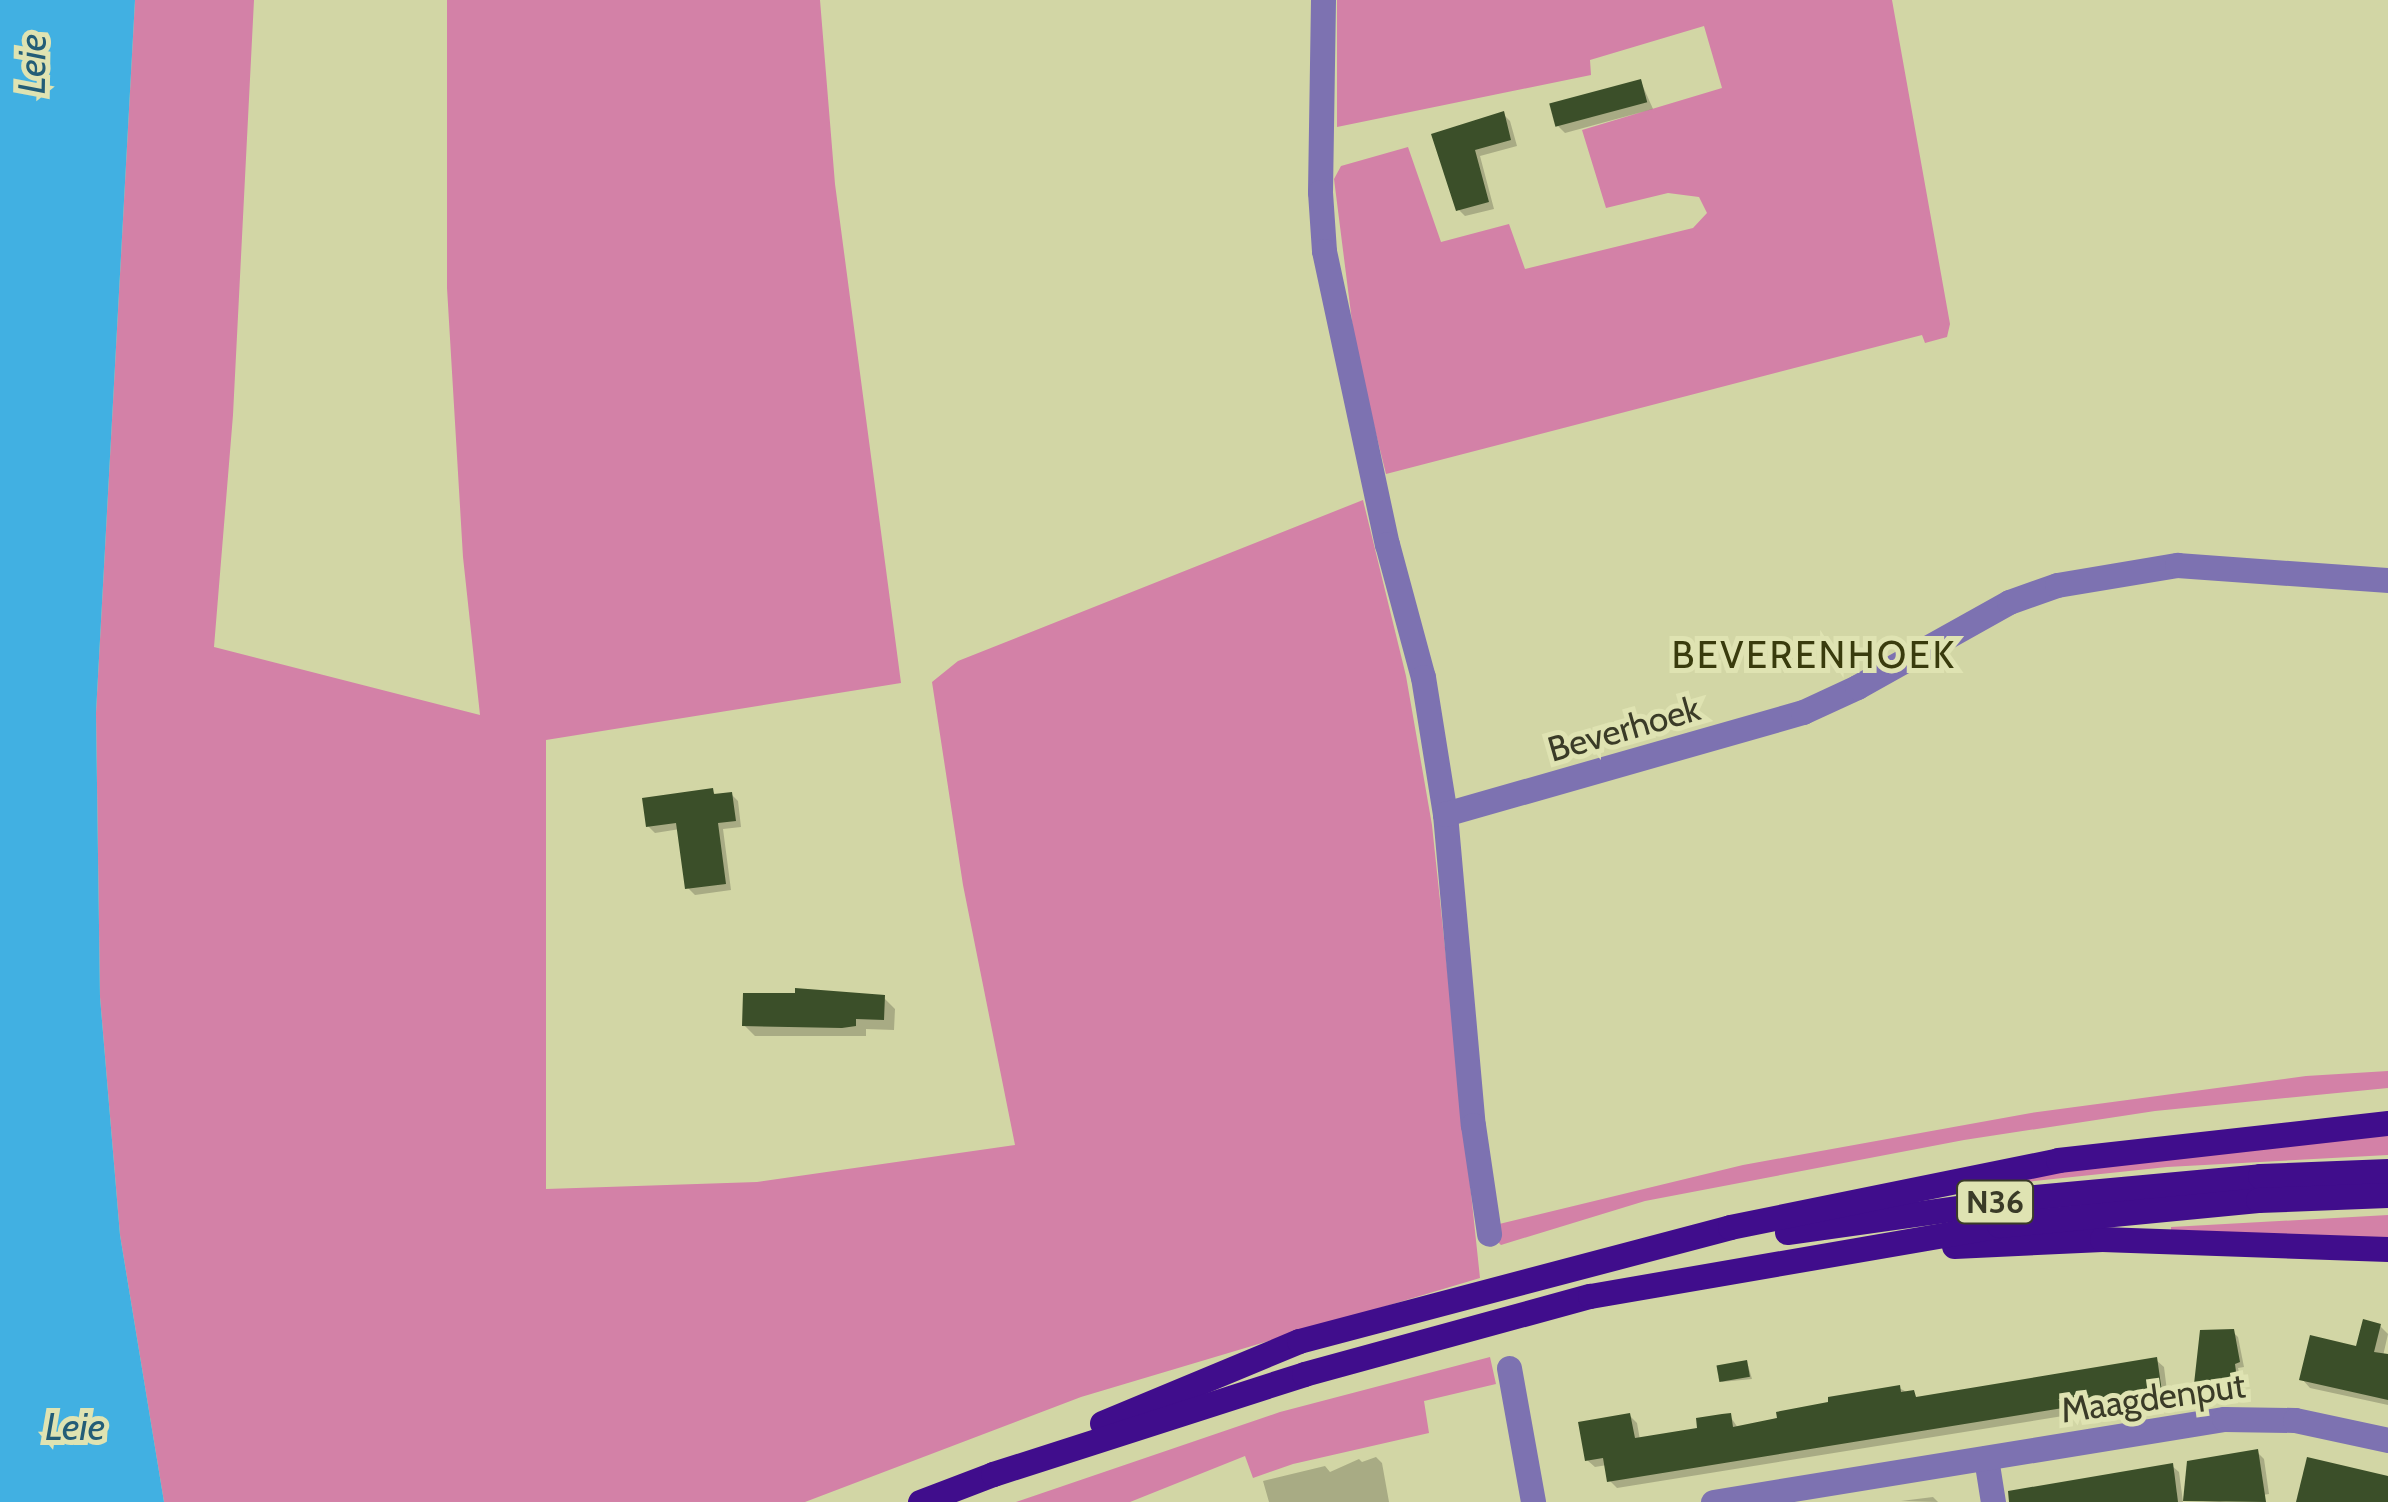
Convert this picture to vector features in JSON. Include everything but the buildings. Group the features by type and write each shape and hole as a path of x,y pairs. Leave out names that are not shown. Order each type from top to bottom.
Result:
{"main road":[{"path":"1605,1260 1730,1227 2058,1160 2388,1123"},
{"name":"N36","path":"993,1474 1299,1340 1605,1260 2035,1196 2260,1176 2388,1171"},
{"name":"N36","path":"920,1502 993,1474 1455,1330 1590,1296 1999,1225 2258,1200 2388,1195"},
{"path":"1839,1252 2102,1239 2388,1249"}],"street":[{"path":"1323,0 1320,192 1324,251 1379,507 1423,677 1445,814 1468,1068 1489,1234"},
{"name":"Beverhoek","path":"1445,814 1803,712 1857,688 2010,602 2056,585 2178,565 2388,580"},
{"path":"1509,1368 1533,1502"},
{"name":"Maagdenput","path":"1713,1502 1859,1490 1986,1458 2224,1419 2294,1420 2388,1440"},
{"path":"1986,1458 1993,1502"}],"shaded area":[{"path":"135,0 254,0 233,415 214,647 480,715 463,557 447,288 447,0 820,0 835,184 901,683 546,740 546,1189 757,1182 1015,1145 963,885 932,682 958,661 1363,500 1406,676 1432,825 1480,1278 1081,1397 805,1502 164,1502 120,1235 100,997 96,713"},
{"path":"1337,0 1892,0 1950,324 1947,337 1925,343 1922,335 1386,474 1356,353 1334,179 1341,166 1408,147 1441,242 1509,224 1525,269 1693,228 1707,213 1699,197 1668,193 1606,208 1582,130 1722,88 1704,26 1590,60 1591,75 1337,127"},
{"path":"2388,1071 2388,1088 2155,1111 1964,1140 1645,1201 1501,1245 1496,1240 1495,1225 1743,1165 2031,1113 2306,1076"},
{"path":"2388,1134 2388,1155 2167,1167 1960,1189 2206,1148"},
{"path":"2388,1215 2388,1238 2171,1232 2171,1227"},
{"path":"1490,1357 1496,1384 1424,1401 1429,1433 1293,1464 1253,1478 1245,1456 1130,1502 1016,1502 1280,1412"}],"water":[{"name":"Leie","path":"0,0 135,0 96,713 100,997 120,1235 164,1502 0,1502"}],"district":[{"name":"BEVERENHOEK","path":"1814,655"}]}
